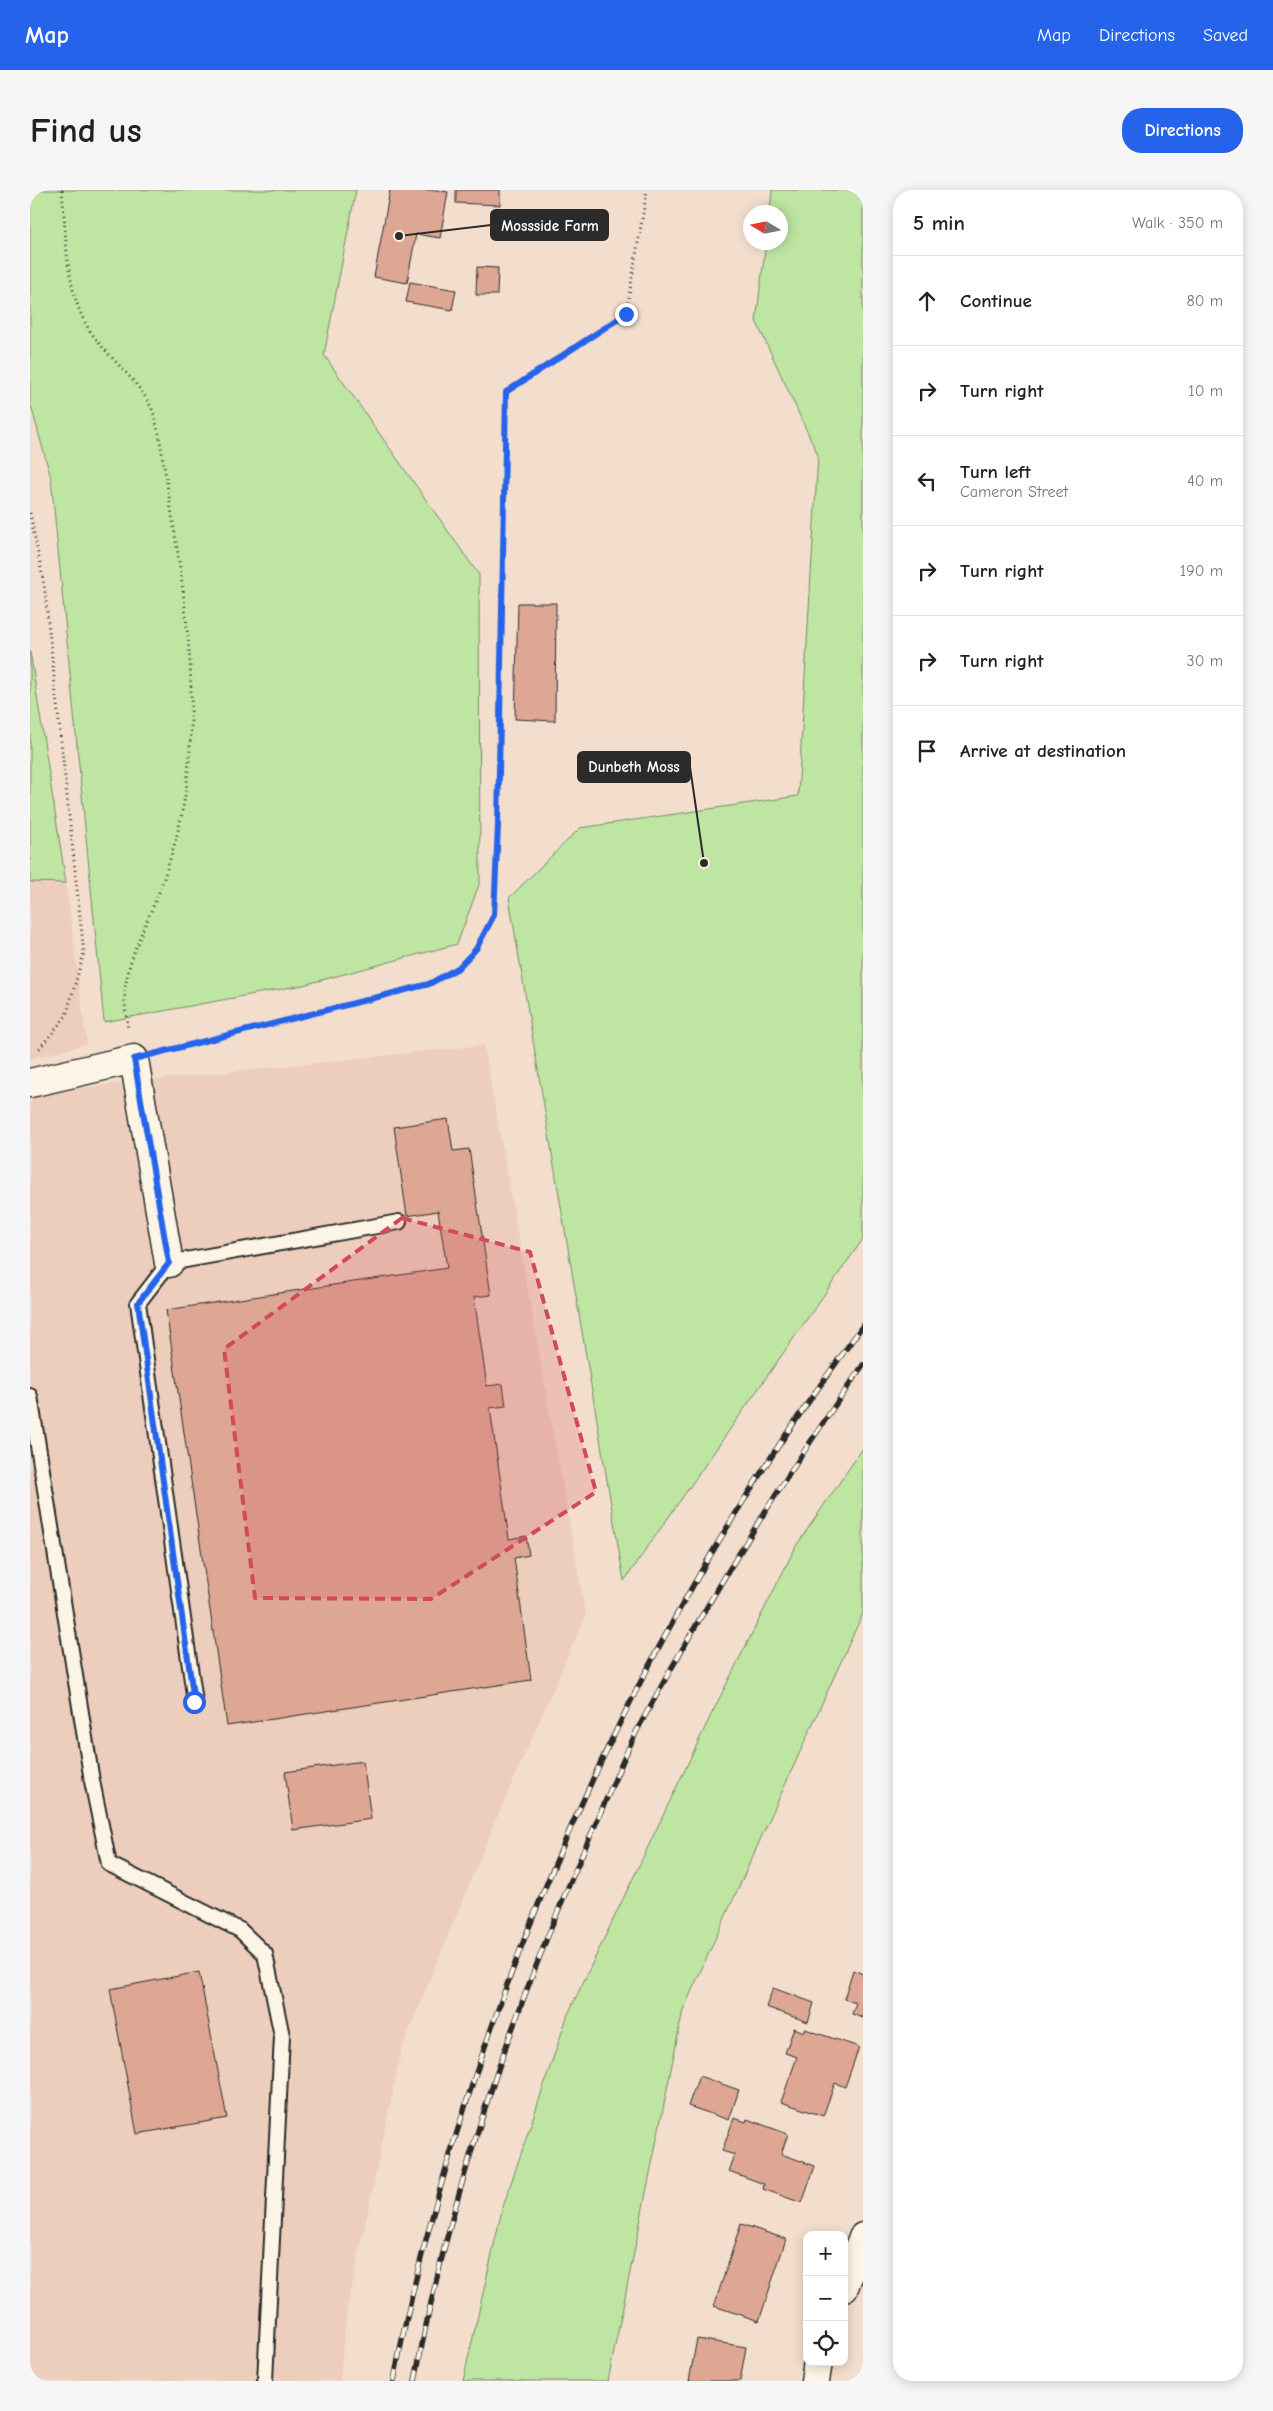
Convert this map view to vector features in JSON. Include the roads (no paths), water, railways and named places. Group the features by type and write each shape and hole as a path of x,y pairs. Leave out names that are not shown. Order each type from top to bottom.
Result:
{"street":[{"path":"30,1083 134,1059 169,1263"},
{"path":"848,2277 863,2237"},
{"path":"815,2381 817,2366"}],"lane":[{"path":"194,1702 138,1303 169,1263 399,1222"},
{"path":"30,1396 92,1782 109,1864 240,1930 265,1954 282,2036 265,2381"}],"railway":[{"path":"394,2381 422,2255 457,2132 519,1952 555,1864 594,1777 636,1691 728,1525 779,1445 863,1325"},
{"path":"415,2381 445,2244 486,2106 509,2038 560,1905 620,1767 641,1723 719,1586 775,1496 863,1365"}],"place":[{"name":"Mossside Farm","path":"399,236"},
{"name":"Dunbeth Moss","path":"704,863"}]}
